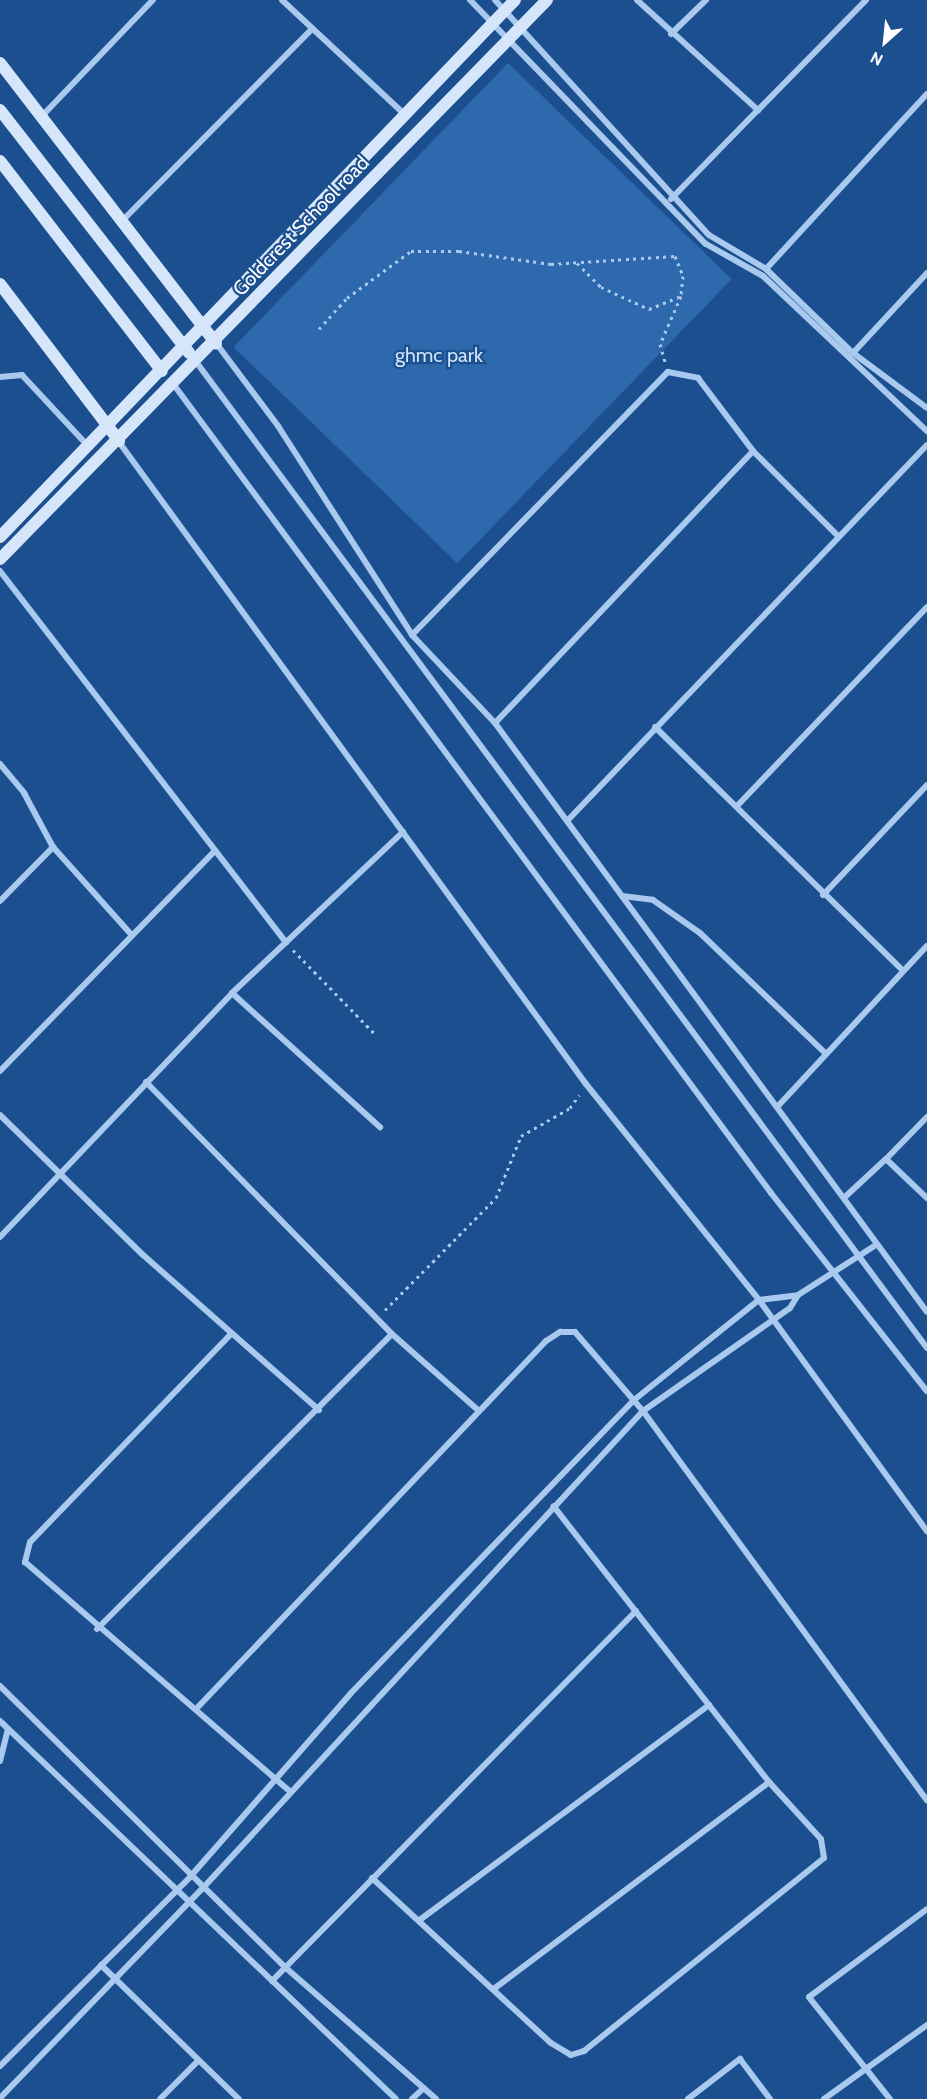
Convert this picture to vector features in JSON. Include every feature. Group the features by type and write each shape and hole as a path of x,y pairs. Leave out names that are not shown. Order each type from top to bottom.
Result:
{"street":[{"path":"43,115 153,0"},
{"path":"282,0 403,113"},
{"path":"470,0 511,39 706,244 763,276 927,431"},
{"path":"495,0 524,26 671,199 709,235 766,269 853,353 927,408"},
{"name":"Goldcrest School road","path":"0,537 205,328 403,113 515,0"},
{"name":"Goldcrest School road","path":"0,559 197,363 547,0"},
{"path":"637,0 758,110"},
{"path":"671,33 706,0"},
{"path":"671,199 866,0"},
{"path":"121,222 312,28"},
{"path":"0,63 43,115 121,222 205,328 278,426 412,635 495,723 846,1196 876,1245 927,1312"},
{"path":"766,269 927,94"},
{"path":"0,110 197,363 857,1257 927,1348"},
{"path":"0,161 162,371"},
{"path":"853,353 927,273"},
{"path":"0,284 119,441 586,1084 759,1300 769,1320 927,1531"},
{"path":"412,635 668,372 698,378 753,451 837,535"},
{"path":"0,377 22,375 88,446"},
{"path":"174,385 833,1271 927,1391"},
{"path":"568,820 837,535 927,444"},
{"path":"495,723 753,451"},
{"path":"0,571 286,943"},
{"path":"737,806 927,607"},
{"path":"655,727 737,806 823,895 903,971"},
{"path":"0,764 24,793 53,847 130,933"},
{"path":"823,895 927,785"},
{"path":"0,1237 58,1173 232,993 403,832"},
{"path":"0,901 53,847"},
{"path":"0,1071 130,933 215,851"},
{"path":"622,896 653,900 700,933 824,1052"},
{"path":"779,1105 824,1052 927,946"},
{"path":"232,993 380,1127"},
{"path":"146,1082 392,1334 478,1410"},
{"path":"0,1115 58,1173 231,1334 319,1410"},
{"path":"846,1196 927,1117"},
{"path":"886,1159 927,1198"},
{"path":"0,2098 187,1900 202,1889 288,1790 643,1411 769,1320 790,1308 798,1295 876,1245"},
{"path":"0,2066 190,1877 274,1777 634,1400 759,1300 798,1295"},
{"path":"198,1707 478,1410 560,1332 585,1338 643,1411 927,1800"},
{"path":"231,1334 30,1542 25,1562 97,1629 198,1707 288,1790"},
{"path":"97,1629 319,1410 392,1334"},
{"path":"372,1878 421,1919 551,2043 571,2055 584,2051 824,1858 821,1839 769,1782 553,1506"},
{"path":"272,1981 636,1611"},
{"path":"0,1686 202,1889 286,1968 436,2099"},
{"path":"421,1919 709,1705"},
{"path":"0,1721 396,2099"},
{"path":"0,1761 8,1729"},
{"path":"495,1988 769,1782"},
{"path":"890,2099 808,1997 927,1909"},
{"path":"101,1965 116,1975 197,2061 239,2099"},
{"path":"824,2099 927,2025"},
{"path":"688,2099 740,2059 770,2099"},
{"path":"160,2099 197,2061"},
{"path":"412,2099 423,2088"}],"path":[{"path":"319,329 347,298 411,251 576,262 675,256 682,276 681,296 660,344 668,372"},
{"path":"576,262 601,288 649,309 681,296"},
{"path":"286,943 376,1035"},
{"path":"392,1334 382,1313 496,1198 521,1136 570,1108 586,1084"}],"green space":[{"name":"ghmc park","path":"508,63 732,279 457,563 234,347"}]}
